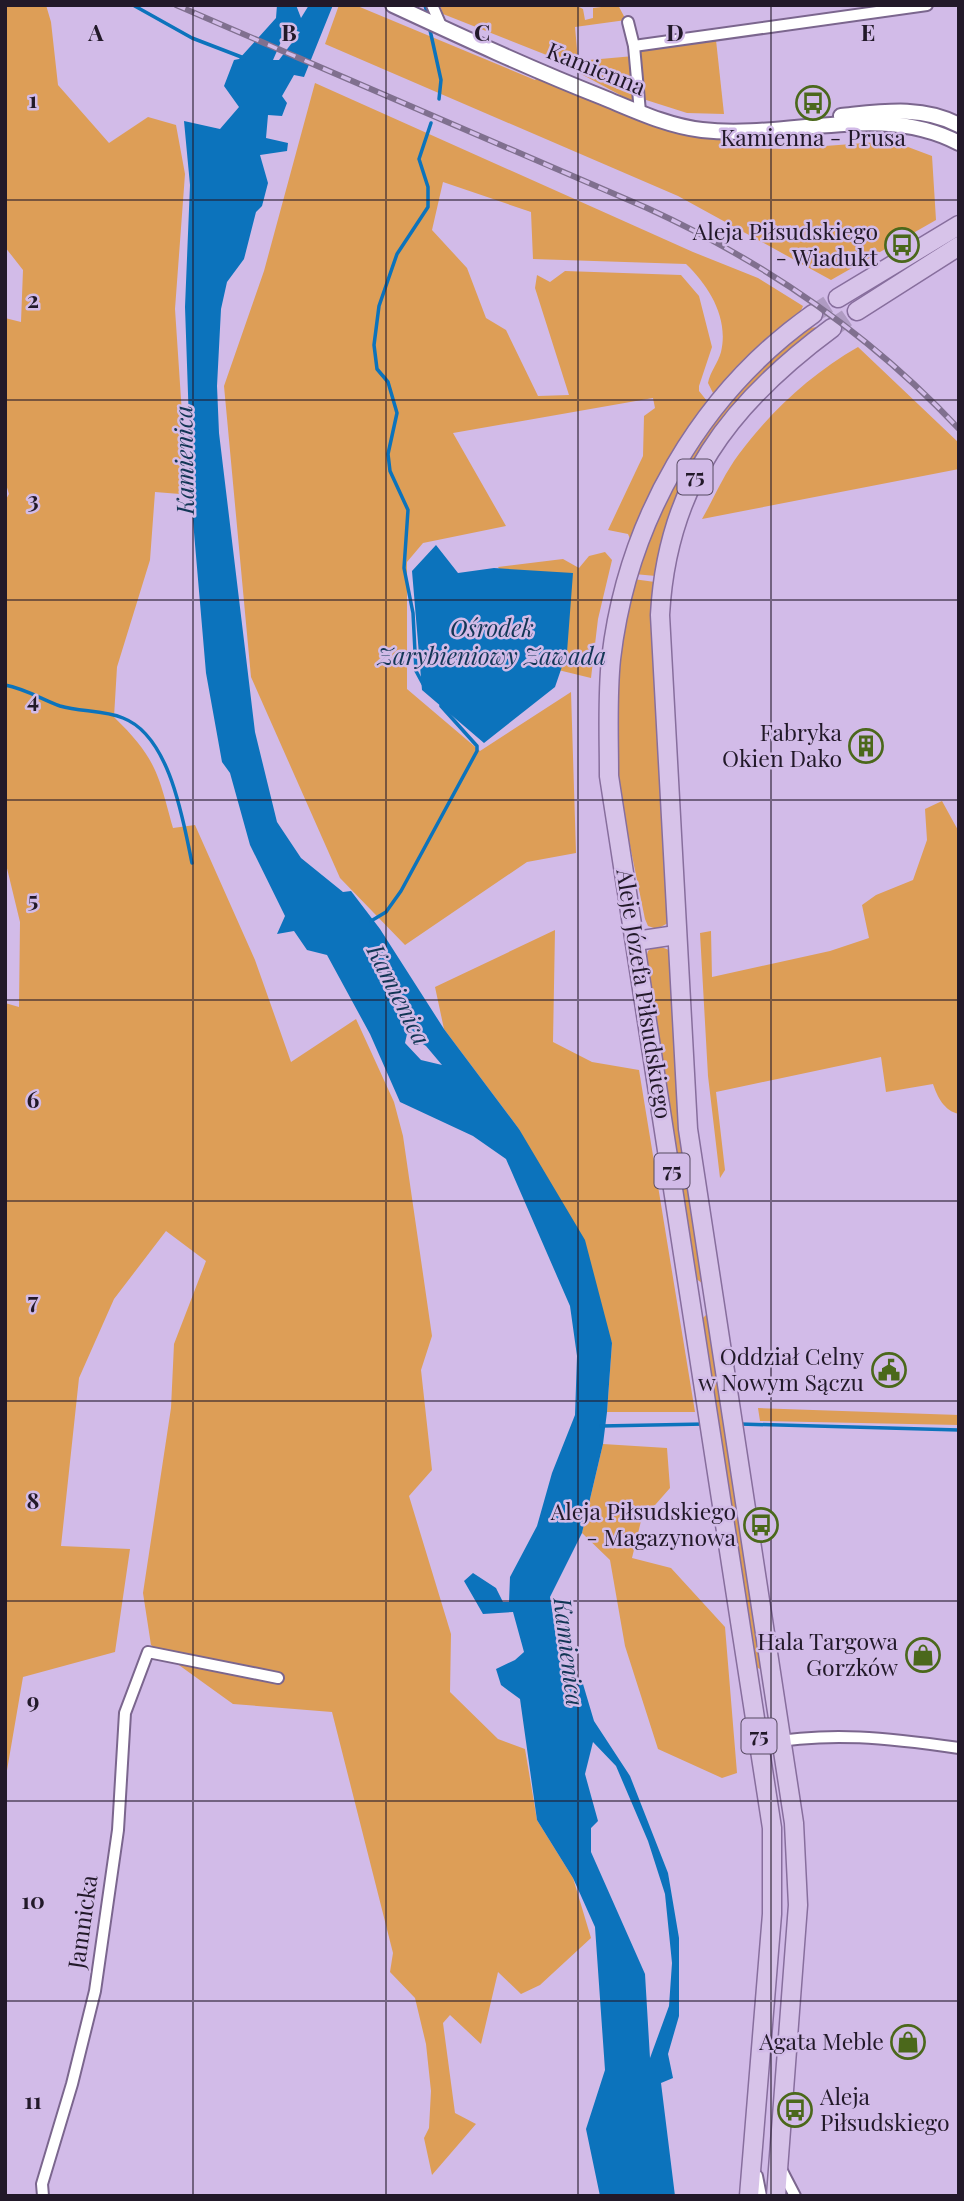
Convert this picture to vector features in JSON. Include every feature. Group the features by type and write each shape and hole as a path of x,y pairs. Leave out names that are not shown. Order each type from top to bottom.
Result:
{"main road":[{"path":"838,298 959,225"},
{"path":"857,312 959,246"},
{"name":"Aleje Józefa Piłsudskiego","path":"749,2196 772,1914 772,1828 610,776 608,724 611,660 628,576 649,515 670,473 716,404 752,363 813,314"},
{"name":"Aleje Józefa Piłsudskiego","path":"776,2196 798,1905 794,1823 688,1129 660,615 667,546 692,483 730,424 770,379 832,328"},
{"path":"636,941 676,935"},
{"path":"750,1681 773,1678"},
{"path":"763,2025 788,2028"}],"street":[{"name":"Kamienna","path":"393,5 541,72 660,120 703,130 889,124 942,134 959,143"},
{"path":"432,5 442,28"},
{"path":"634,46 927,5"},
{"path":"628,22 634,46 640,112"},
{"name":"Kamienna","path":"792,126 816,118 901,111 946,118 959,124"},
{"name":"Jamnicka","path":"43,2196 42,2184 72,2084 95,1991 118,1830 125,1713 148,1652 278,1678"},
{"path":"760,1744 864,1735 959,1748"},
{"path":"753,2149 761,2196"},
{"name":"Aleje Józefa Piłsudskiego","path":"779,2151 783,2178 795,2196"}],"shaded area":[{"path":"5,5 46,5 51,22 58,85 109,143 148,117 176,125 185,174 175,309 182,414 180,494 155,492 150,560 117,667 114,717 139,744 154,767 173,828 195,825 255,960 291,1062 356,1019 394,1102 403,1136 432,1336 421,1370 432,1470 409,1496 451,1634 450,1692 498,1739 525,1749 537,1820 573,1878 591,1938 540,1985 521,1994 498,1972 481,2044 450,2015 443,2023 455,2113 476,2124 432,2175 424,2138 429,2128 431,2091 426,2044 415,1998 390,1972 393,1953 332,1712 233,1704 151,1645 143,1593 171,1408 174,1344 206,1261 166,1231 114,1299 79,1378 61,1546 130,1549 115,1652 23,1677 5,1782 5,1003 19,1007 20,922 5,860 5,501 9,494 5,481 5,318 21,322 23,270 5,247"},
{"path":"339,5 355,5 535,80 538,76 727,137 729,147 785,149 892,141 932,156 936,220 831,280 678,196 325,44"},
{"path":"440,5 575,5 583,9 585,20 593,18 593,8 618,5 626,20 575,27 578,61 634,56 635,103 544,54 443,14"},
{"path":"716,40 724,114 687,113 643,99 639,48"},
{"path":"315,83 693,252 758,278 803,306 799,315 739,364 714,395 708,383 721,352 723,339 720,315 702,282 686,264 533,259 531,212 443,182 432,230 467,268 486,318 506,330 538,396 569,395 535,288 537,275 550,282 565,271 681,275 699,296 712,347 699,386 699,391 707,401 672,458 631,541 628,534 608,530 643,456 644,416 655,408 653,398 453,433 506,526 423,543 407,562 407,689 480,751 571,692 576,853 527,862 405,945 340,878 251,677 224,386 264,271"},
{"path":"826,325 678,495 665,531 656,576 634,574 662,505 700,437 722,406 747,377 775,352 805,330"},
{"path":"858,347 959,443 959,469 702,519 734,462 764,423 808,381"},
{"path":"605,552 612,560 598,619 591,678 550,668 514,591 498,567 563,559 579,568 589,556"},
{"path":"633,579 655,582 668,923 657,929 648,926 645,919 620,797 615,732 616,666"},
{"path":"942,801 959,832 959,1114 945,1106 933,1084 886,1092 881,1057 716,1092 725,1170 720,1178 708,1076 700,933 711,931 712,977 830,951 869,938 862,905 876,895 913,880 927,840 925,809"},
{"path":"555,930 553,1042 592,1062 639,1070 695,1412 607,1412 612,1343 519,1129 444,1029 435,987"},
{"path":"656,945 669,950 672,955 706,1286 695,1278 646,958 648,951"},
{"path":"709,1312 763,1668 760,1669 754,1666 702,1327 703,1318"},
{"path":"758,1408 959,1415 959,1425 760,1421"},
{"path":"603,1444 667,1448 670,1488 641,1521 632,1558 671,1568 725,1627 737,1773 722,1778 658,1749 625,1646 610,1560 582,1533"}],"water":[{"name":"Kamienica","path":"277,5 296,5 301,18 309,5 333,5 304,77 294,75 282,96 287,103 282,116 268,115 266,138 288,143 287,151 260,155 268,183 262,206 256,212 244,259 227,282 221,309 217,386 219,433 255,732 277,822 301,858 343,892 351,891 380,929 444,1029 519,1129 585,1240 612,1343 607,1412 603,1444 582,1533 550,1597 559,1655 583,1684 594,1721 630,1776 668,1873 679,1938 679,2016 668,2054 673,2078 661,2083 675,2196 600,2196 586,2129 605,2070 595,1927 573,1878 537,1820 520,1699 501,1685 496,1669 515,1660 524,1652 513,1612 483,1614 464,1581 473,1573 496,1588 503,1602 509,1602 510,1577 537,1526 552,1473 575,1415 577,1356 570,1306 506,1159 473,1136 400,1102 370,1034 327,955 307,950 294,931 277,934 285,916 250,845 230,773 222,762 206,673 192,509 185,307 190,185 184,121 220,129 239,107 224,86 234,60 239,59 276,18","holes":["287,28 300,32 279,60 273,60","407,1034 426,1046 442,1065 421,1060 405,1043","593,1742 616,1766 648,1841 665,1894 672,1963 669,2006 650,2058 645,1974 591,1852 591,1828 598,1821 585,1774"]},
{"name":"Ośrodek Zarybieniowy Zawada","path":"436,545 458,573 494,568 573,573 567,652 555,687 484,743 422,690 412,571"}],"waterway":[{"path":"133,5 192,38 244,58"},
{"path":"425,5 427,13"},
{"path":"430,30 441,80 439,99"},
{"path":"423,684 416,671 413,613 404,568 408,510 390,471 388,454 397,413 388,382 377,369 374,345 379,306 397,254 428,207 428,187 419,159 431,123"},
{"path":"5,685 60,706 115,715 139,728 152,742 172,781 192,863"},
{"path":"371,921 386,912 401,891 477,751 477,746 441,706"},
{"path":"601,1426 705,1424"},
{"path":"740,1424 959,1430"}],"tunnel":[{"path":"813,314 838,298"},
{"path":"832,328 857,311"}],"railway":[{"path":"176,5 691,229 814,303 889,362 959,429"}],"place":[{"name":"Kamienna - Prusa","path":"813,103"},
{"name":"Aleja Piłsudskiego - Wiadukt","path":"902,245"},
{"name":"Fabryka Okien Dako","path":"866,746"},
{"name":"Oddział Celny w Nowym Sączu","path":"889,1370"},
{"name":"Aleja Piłsudskiego - Magazynowa","path":"761,1525"},
{"name":"Hala Targowa Gorzków","path":"923,1655"},
{"name":"Agata Meble","path":"908,2042"},
{"name":"Aleja Piłsudskiego","path":"795,2110"}]}
